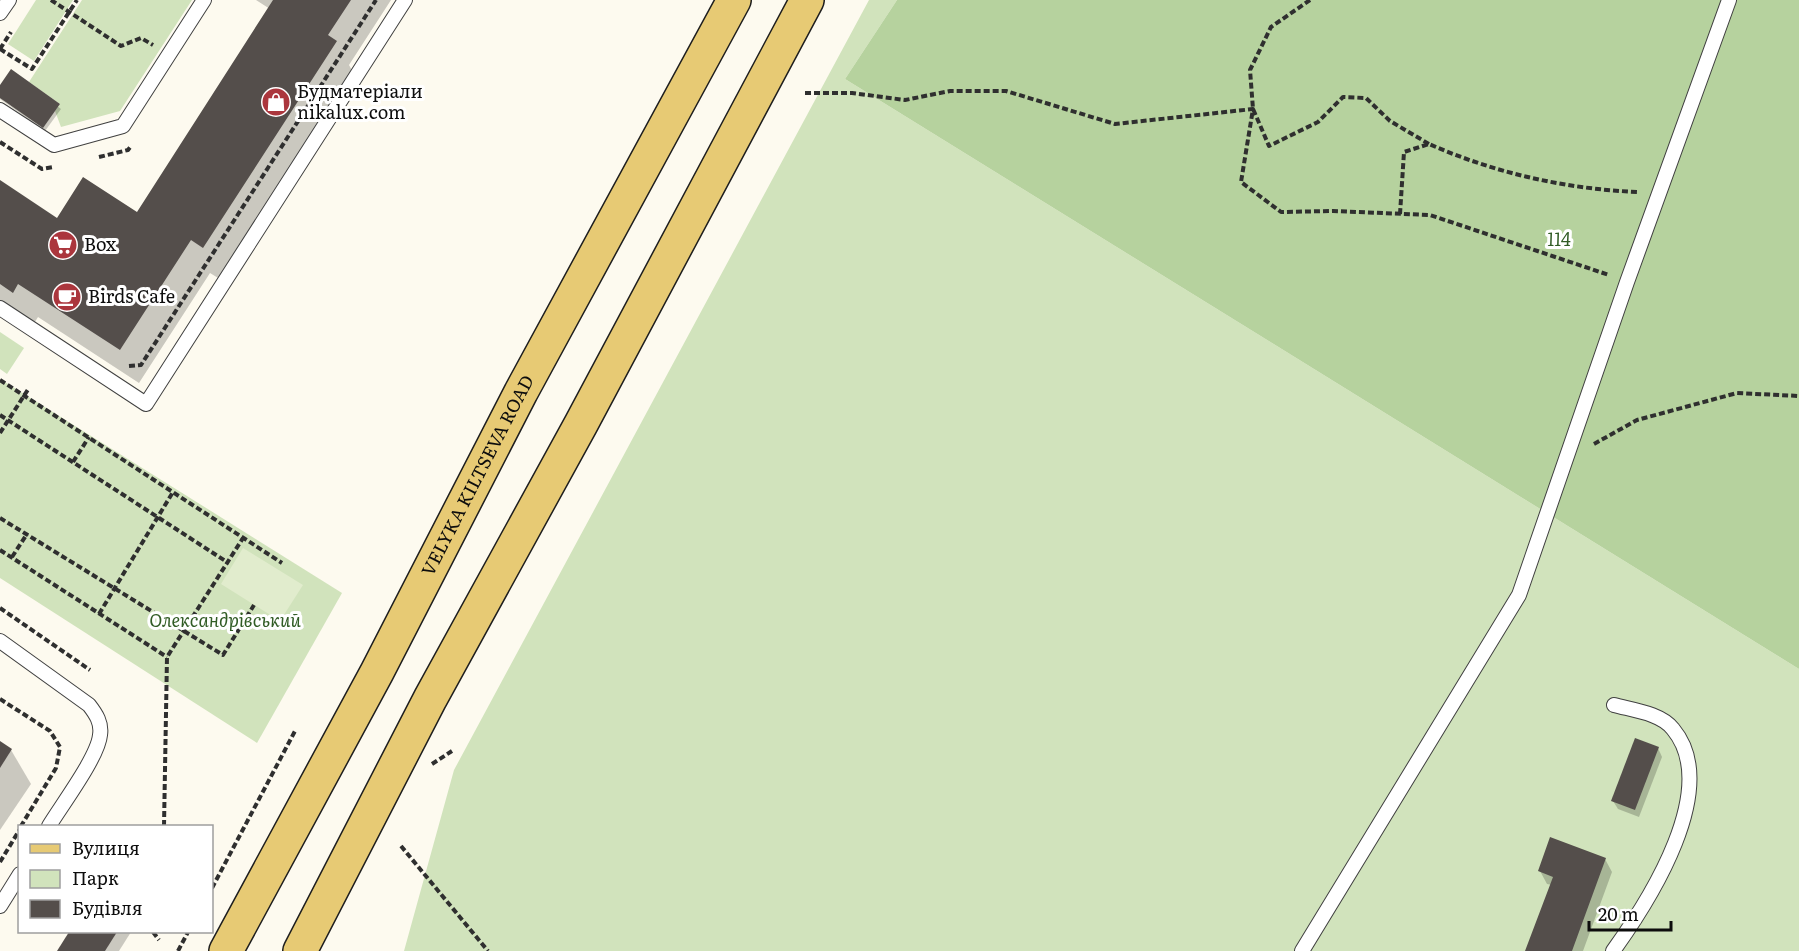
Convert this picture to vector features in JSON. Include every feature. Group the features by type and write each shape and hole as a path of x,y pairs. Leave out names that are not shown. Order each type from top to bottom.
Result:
{"main road":[{"name":"VELYKA KILTSEVA ROAD","path":"226,951 377,672 521,392 734,0"},
{"path":"300,951 430,699 581,424 807,0"}],"lane":[{"path":"0,13 9,0"},
{"path":"0,110 54,145 123,126 204,0"},
{"path":"0,308 146,404 405,0"},
{"path":"1302,951 1519,595 1627,282 1729,0"},
{"path":"0,641 89,705 98,716 101,734 96,749 50,825"},
{"path":"1613,951 1632,925 1671,856 1685,815 1688,780 1686,753 1672,728 1650,715 1614,705"},
{"path":"0,906 18,877"}],"path":[{"path":"51,0 121,46 141,38 168,55"},
{"path":"0,48 32,69 77,0"},
{"path":"123,364 130,367 141,365 376,0"},
{"path":"1310,0 1271,27 1250,70 1253,109 1241,182 1281,212 1430,215 1473,227 1627,282"},
{"path":"805,93 852,93 905,100 950,91 1006,90 1115,124 1253,109"},
{"path":"1253,109 1269,146 1318,122 1343,97 1366,98 1390,122 1429,144 1466,160 1540,181 1600,190 1659,193"},
{"path":"1400,214 1404,152 1429,144"},
{"path":"0,380 282,563"},
{"path":"0,433 29,388"},
{"path":"1566,458 1637,420 1737,393 1799,396"},
{"path":"0,415 227,562"},
{"path":"73,462 89,437"},
{"path":"99,614 173,492"},
{"path":"0,518 223,656 254,605"},
{"path":"12,557 27,534"},
{"path":"164,825 167,657 243,538"},
{"path":"0,550 167,657"},
{"path":"0,608 90,670"},
{"path":"0,699 50,731 60,747 56,768 22,825"},
{"path":"213,886 295,731"},
{"path":"431,765 452,751"},
{"path":"0,862 18,831"},
{"path":"400,846 488,951"},
{"path":"154,933 159,940"},
{"path":"178,951 187,933"}],"green space":[{"path":"36,0 73,0 34,61 8,44"},
{"path":"82,0 192,0 120,111 61,127 55,111 60,104 29,82"},
{"path":"869,0 897,0 845,79 1799,669 1799,951 404,951 454,770"},
{"name":"114","path":"897,0 1799,0 1799,669 845,79"},
{"path":"0,332 24,348 7,374 0,369"},
{"name":"Олександрівський","path":"0,379 342,593 257,743 0,578"},
{"path":"243,548 303,585 280,621 221,584"}],"building":[{"path":"273,0 351,0 328,35 337,41 203,248 191,240 120,350 18,284 13,293 0,284 0,180 57,218 83,177 137,212"},
{"path":"11,69 60,104 43,128 0,98 0,85"},
{"path":"1635,738 1659,747 1635,810 1611,801"},
{"path":"0,741 12,749 0,768"},
{"path":"1550,837 1606,858 1572,951 1525,951 1553,877 1538,871"},
{"path":"68,933 116,933 105,951 57,951"}],"place":[{"name":"Будматеріали nikalux.com","path":"276,102"},
{"name":"Box","path":"63,245"},
{"name":"Birds Cafe","path":"67,297"}]}
